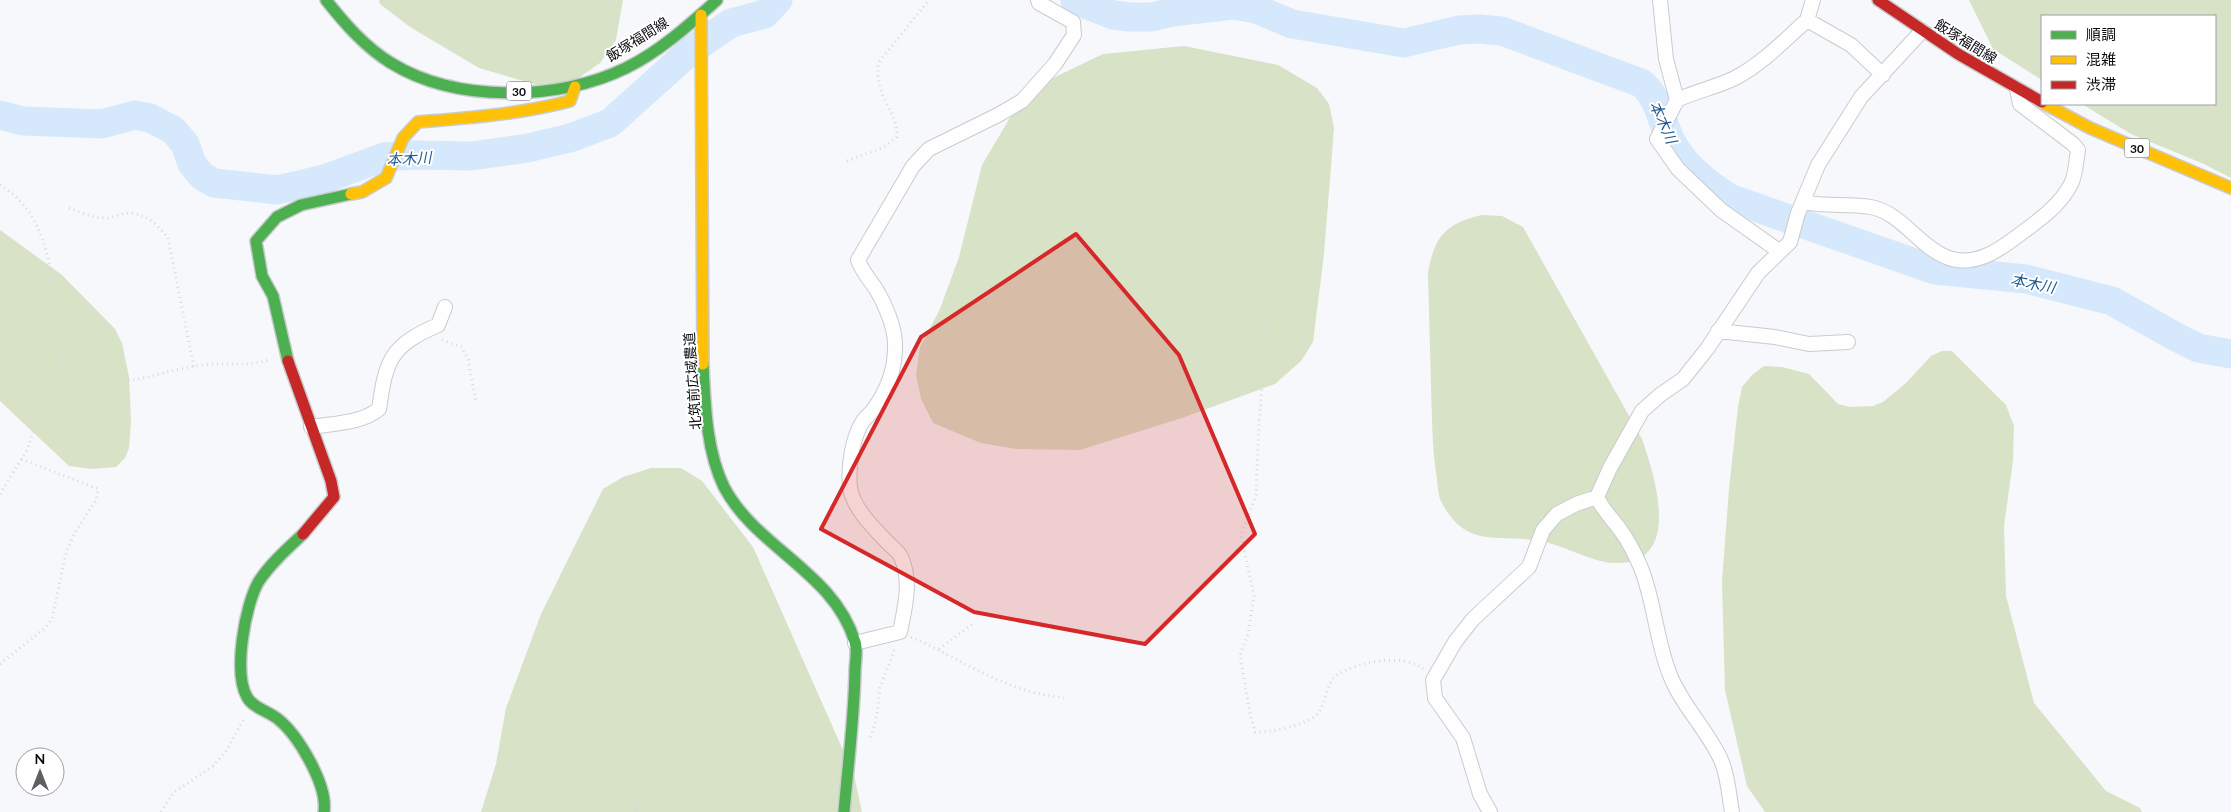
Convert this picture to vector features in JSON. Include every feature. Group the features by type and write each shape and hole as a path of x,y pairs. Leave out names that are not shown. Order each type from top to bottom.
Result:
{"street":[{"name":"飯塚福間線","path":"326,0 349,29 379,55 400,69 427,80 474,90 515,92 575,87 626,68 701,15 717,0"},
{"path":"855,643 900,632 907,602 908,586 901,556 869,523 857,505 850,488 852,449 862,421 874,409 888,384 894,367 895,342 891,322 876,289 864,273 858,260 913,166 929,149 1022,101 1055,64 1074,35 1073,22 1038,0"},
{"path":"1660,0 1666,59 1677,100 1657,139 1678,169 1721,210 1779,251"},
{"path":"1677,100 1734,79 1752,68 1807,20 1813,0"},
{"name":"飯塚福間線","path":"1878,0 1922,31 2017,89 2041,101"},
{"name":"北筑前広域農道","path":"701,15 700,229 704,392 714,459 721,480 731,498 744,515 827,590 838,605 855,643 855,691 844,812"},
{"path":"1807,20 1851,45 1883,75"},
{"path":"1732,812 1722,761 1707,734 1687,707 1670,676 1657,636 1650,595 1641,568 1622,532 1602,510 1597,498 1610,468 1642,412 1660,395 1683,379 1707,349 1758,272 1790,242 1818,165 1861,96 1883,75 1922,31"},
{"path":"324,812 325,806 316,771 278,718 258,708 246,696 240,668 246,624 258,583 294,541 324,513 334,497 331,481 286,354 273,296 262,276 256,241 277,217 301,205 362,192 386,178 403,138 418,122 501,115 544,108 570,101 575,87"},
{"path":"1803,202 1871,207 1885,212 1944,256 1970,260 1991,255 2007,246 2043,218 2062,199 2072,182 2075,172 2078,150 2073,144 2020,104 2017,89"},
{"name":"飯塚福間線","path":"2048,105 2090,128 2231,188"},
{"path":"311,426 370,416 379,408 385,373 392,355 414,338 438,325 446,307"},
{"path":"1718,331 1775,337 1809,344 1848,342"},
{"path":"1490,812 1480,794 1463,738 1435,698 1433,680 1455,642 1474,619 1529,566 1543,530 1557,514 1576,504 1597,498"}],"path":[{"path":"846,161 884,147 897,137 898,128 887,107 876,74 879,62 884,55 929,0"},
{"path":"0,185 9,190 33,216 48,255 64,364 82,376 115,382 137,381 206,365 255,365 286,354"},
{"path":"69,208 109,218 124,213 141,216 155,222 168,238 194,367"},
{"path":"1274,245 1258,433 1256,495 1241,535 1254,596 1248,634 1240,655 1255,732 1268,733 1310,719 1319,712 1326,692 1336,676 1366,664 1397,659 1420,666 1433,680"},
{"path":"414,338 445,340 462,347 468,359 476,402"},
{"path":"0,494 27,450 39,418 43,402 43,389 52,372 63,360"},
{"path":"0,664 45,628 52,619 66,553 75,532 96,500 98,489 21,459"},
{"path":"939,649 974,623"},
{"path":"850,747 863,743 872,734 880,688 900,632 939,649 987,675 1023,690 1064,698"},
{"path":"162,812 173,793 213,766 226,751 253,703"},
{"path":"635,812 646,788 649,765"}],"highlighted area":[{"path":"1076,234 1179,355 1255,534 1145,644 974,612 821,529 921,337"}],"green space":[{"path":"379,0 623,0 616,40 600,63 567,86 544,87 479,68 410,27 380,4"},
{"path":"1969,0 2231,0 2231,178 2204,164 2131,134 2084,105 2216,105 2216,15 2041,15 2041,79 1993,49"},
{"path":"1184,46 1278,65 1317,88 1329,104 1334,128 1324,254 1313,342 1301,361 1275,384 1182,418 1080,450 1016,449 981,443 933,423 921,399 916,375 920,347 940,309 959,257 982,165 1017,106 1051,79 1103,54"},
{"path":"1482,215 1502,216 1523,227 1642,439 1653,475 1659,516 1657,535 1649,550 1635,560 1613,563 1605,562 1541,541 1484,537 1473,534 1462,528 1452,518 1440,500 1433,440 1428,273 1434,250 1444,234 1459,222"},
{"path":"0,230 62,275 115,329 122,343 129,377 131,421 129,448 125,458 116,467 92,469 69,466 0,401"},
{"path":"1942,351 1952,351 2006,405 2014,426 2013,460 2004,526 2006,596 2034,703 2106,791 2140,808 2142,812 1765,812 1747,786 1725,690 1722,582 1729,489 1742,387 1752,375 1764,366 1782,367 1809,374 1838,404 1850,407 1873,406 1883,402 1906,383 1931,356"},
{"path":"651,468 681,468 702,481 753,547 854,775 862,812 481,812 496,764 506,708 541,614 603,489 623,477"}],"waterway":[{"name":"本木川","path":"0,115 23,121 102,124 135,115 150,118 173,130 185,144 192,164 202,176 214,183 277,190 324,179 384,157 414,155 471,156 528,148 570,138 610,123 689,52 731,23 765,14 778,0"},
{"name":"本木川","path":"1075,0 1113,15 1130,17 1152,17 1173,12 1233,5 1256,9 1292,24 1404,43 1459,30 1502,31 1641,83 1656,102 1671,141 1682,158 1704,180 1729,198 1935,270 2026,279 2112,301 2198,348 2231,354"}],"traffic: fast":[{"path":"326,0 356,34 391,63 417,76 446,85 476,91 508,93 570,87 599,79 626,68 662,46 717,0"},
{"path":"288,361 273,296 262,276 256,241 277,217 301,205 351,194"},
{"path":"703,364 710,442 713,458 724,487 738,508 755,527 813,578 830,597 845,618 856,645 844,812"},
{"path":"303,534 269,568 259,581 254,592 249,605 242,639 241,672 243,686 250,701 286,726 310,761 321,788 324,812"}],"traffic: slow":[{"path":"701,15 703,364"},
{"path":"351,194 362,192 386,178 403,138 418,122 494,115 570,101 575,87"},
{"path":"2047,105 2090,128 2231,188"}],"traffic: jam":[{"path":"1878,0 1958,54 2041,101"},
{"path":"288,361 331,481 334,497 303,534"}]}
